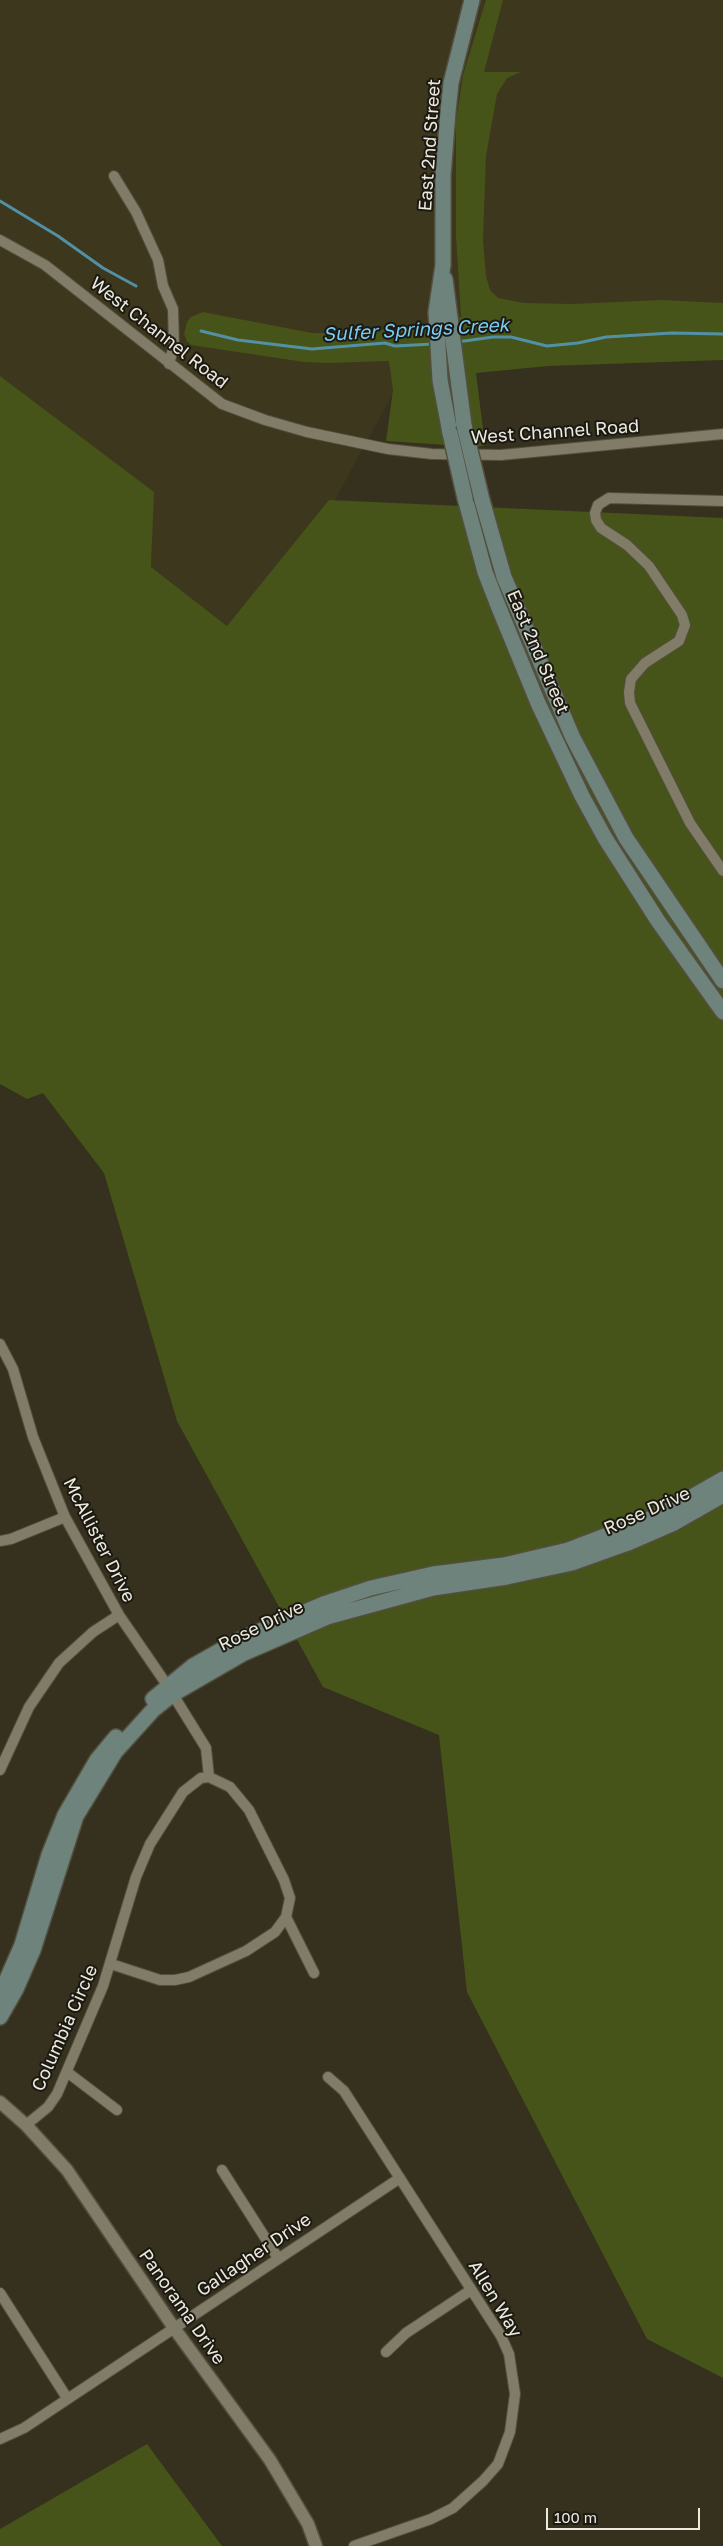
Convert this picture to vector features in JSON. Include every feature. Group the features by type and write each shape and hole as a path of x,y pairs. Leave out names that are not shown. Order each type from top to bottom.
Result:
{"main road":[{"name":"East 2nd Street","path":"472,0 457,57 448,112 443,176 443,311 440,380 465,498 485,572 498,608 538,703 582,796 605,838 658,921 723,1012"},
{"name":"East 2nd Street","path":"443,311 457,370 464,425 482,500 504,577 573,738 626,838 723,982"},
{"name":"Rose Drive","path":"0,2017 16,1988 33,1950 76,1816 120,1746 193,1666 237,1640 326,1602 371,1588 433,1574 504,1565 568,1550 660,1515 723,1479"},
{"name":"Rose Drive","path":"0,1995 22,1944 49,1855 65,1815 97,1760 123,1729 170,1690 244,1653 327,1616 434,1588 508,1577 572,1563 628,1543 674,1523 723,1495"}],"street":[{"path":"114,176 136,212 158,260 163,286 173,309 174,345 169,364"},
{"name":"West Channel Road","path":"0,240 46,265 222,404 252,416 354,443 432,454 501,456 723,434"},
{"path":"723,501 609,498 598,505 595,513 596,520 601,528 627,545 649,566 682,615 685,626 679,641 645,663 631,679 628,692 630,703 690,823 723,871"},
{"name":"McAllister Drive","path":"0,1344 13,1369 33,1437 65,1517 119,1615 170,1690 206,1748 209,1777"},
{"path":"0,1541 11,1539 65,1517"},
{"path":"1,1767 29,1707 59,1663 93,1632 119,1615"},
{"path":"209,1777 230,1787 249,1810 284,1880 290,1898 286,1917 314,1973"},
{"name":"Columbia Circle","path":"26,2125 48,2107 58,2094 111,1964 136,1877 150,1844 184,1792 201,1778 209,1777"},
{"name":"Columbia Circle","path":"111,1964 160,1980 175,1980 189,1977 246,1951 275,1932 286,1917"},
{"path":"67,2072 116,2110"},
{"name":"Allen Way","path":"328,2077 344,2091 502,2336 512,2371 514,2411 510,2432 498,2464 453,2508 431,2519 354,2546"},
{"name":"Panorama Drive","path":"0,2102 26,2125 67,2170 174,2328 270,2460 308,2524 316,2546"},
{"path":"222,2170 278,2258"},
{"name":"Gallagher Drive","path":"0,2439 24,2428 400,2178"},
{"path":"386,2352 406,2333 471,2290"},
{"path":"0,2293 67,2398"}],"shaded area":[{"path":"0,0 723,0 723,342 416,351 335,500 227,626 151,567 153,492 0,376"}],"green space":[{"path":"486,0 503,0 484,72 521,72 507,78 497,94 486,156 483,240 486,276 490,290 498,298 524,303 572,304 660,300 723,303 723,360 548,366 476,373 485,445 477,447 386,441 393,390 389,361 304,362 191,345 184,334 187,322 191,317 203,312 312,333 339,333 425,326 461,317 456,236 456,122 463,75"},
{"path":"0,376 154,492 151,567 227,626 329,500 723,518 723,2378 647,2339 467,1992 439,1735 323,1687 177,1421 104,1173 43,1093 27,1099 0,1084"},
{"path":"147,2444 222,2546 0,2546 0,2529"}],"waterway":[{"name":"Sulfer Springs Creek","path":"0,201 58,236 103,268 136,286"},
{"name":"Sulfer Springs Creek","path":"201,331 238,340 312,349 385,343 395,346 433,344"},
{"name":"Sulfer Springs Creek","path":"457,342 493,337 511,337 547,346 578,343 606,337 672,333 723,334"}]}
